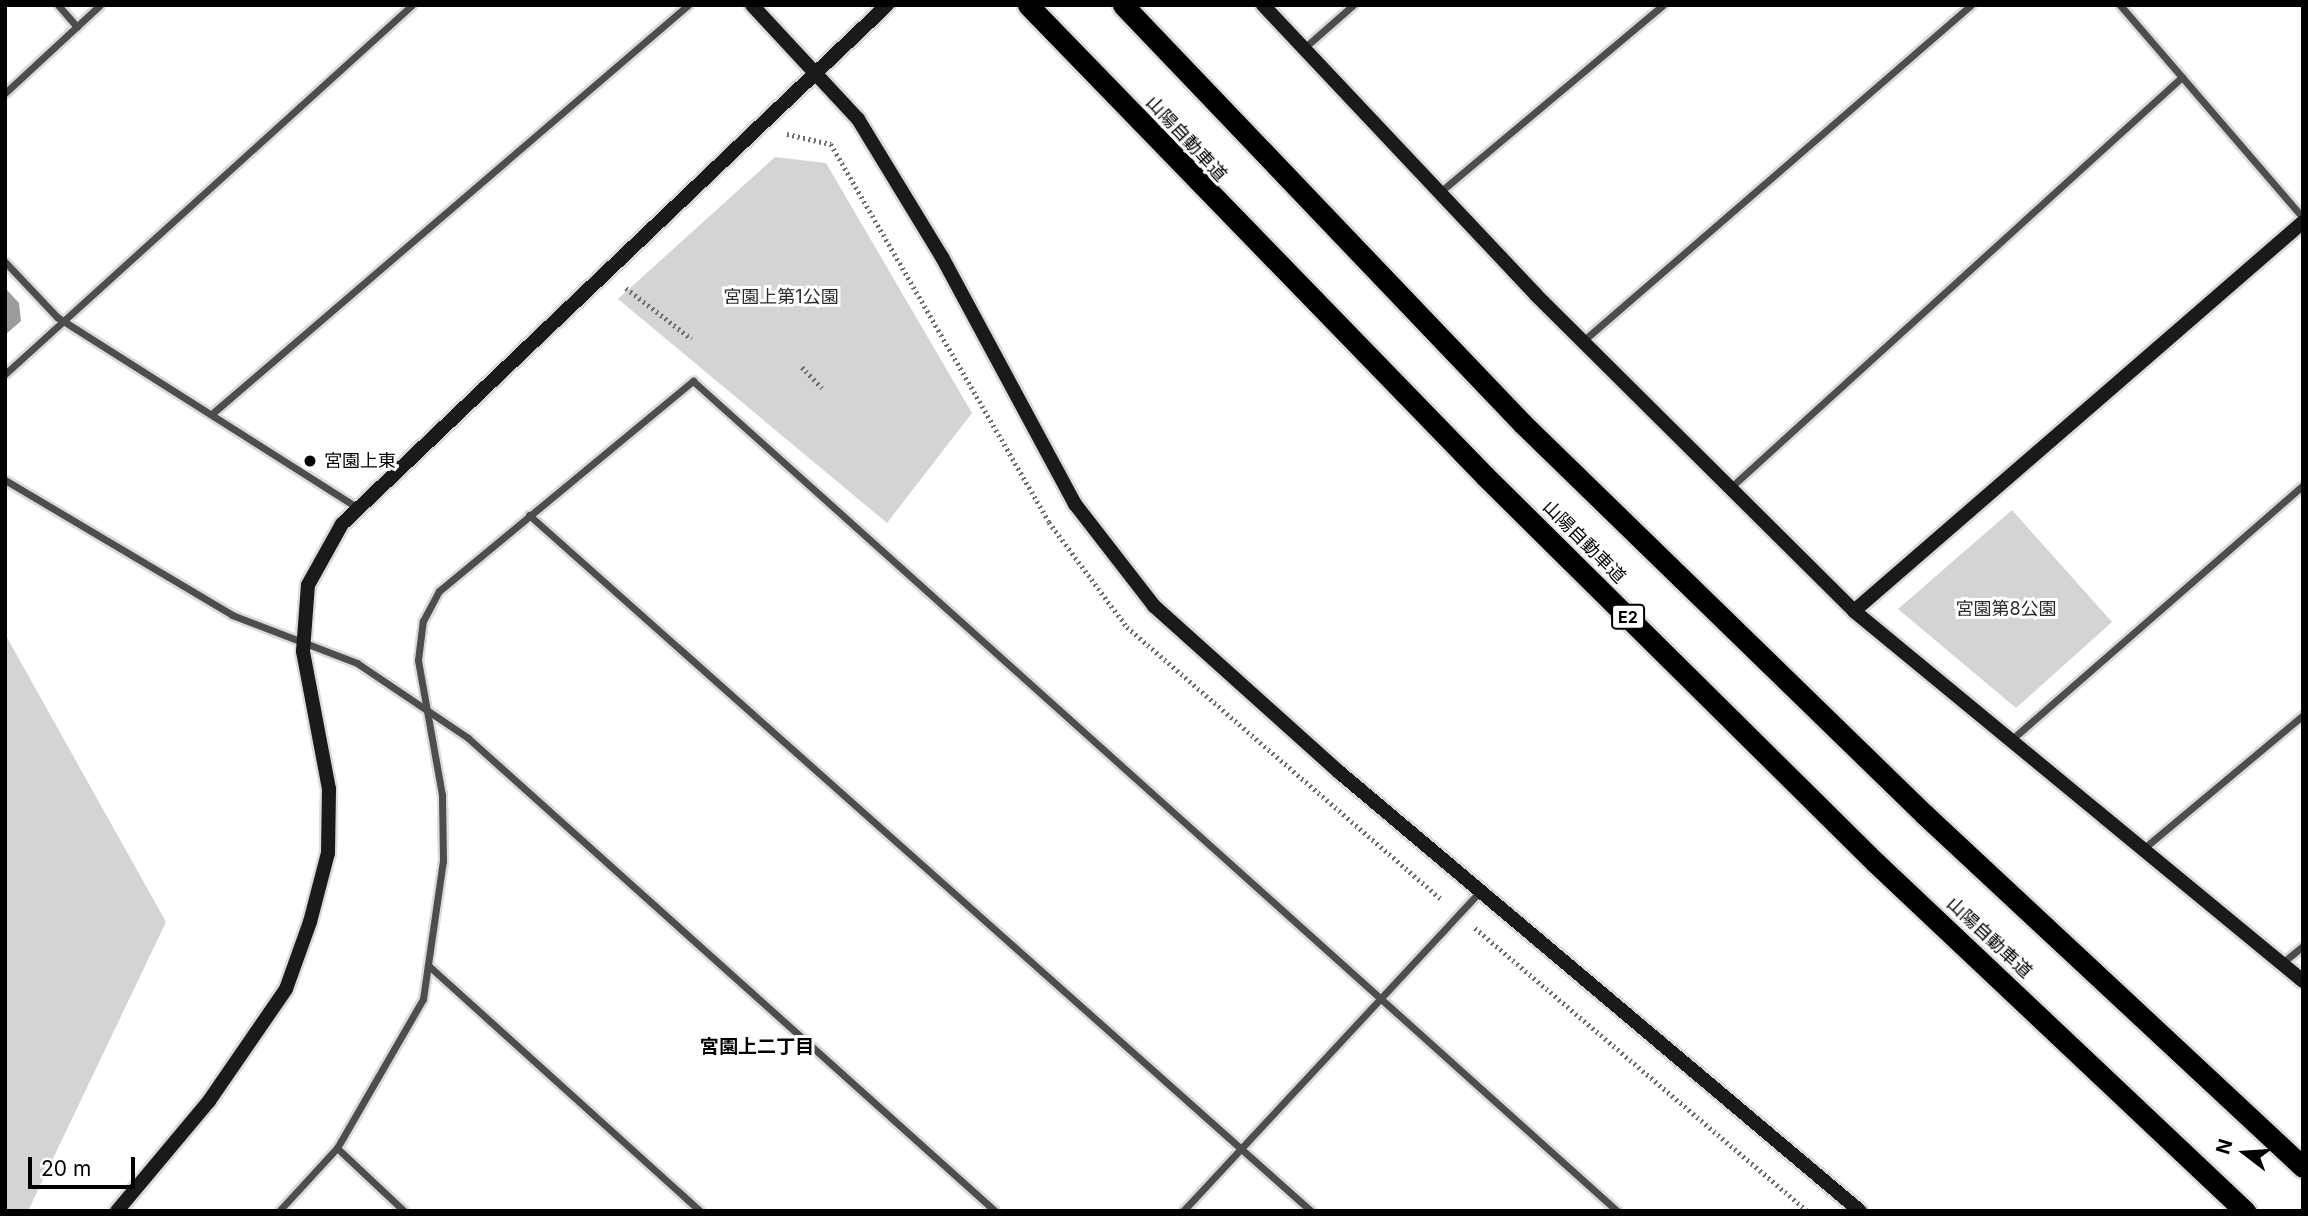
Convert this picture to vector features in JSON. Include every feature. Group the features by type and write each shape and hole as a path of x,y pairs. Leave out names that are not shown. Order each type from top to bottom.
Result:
{"highway":[{"name":"山陽自動車道","path":"1028,5 1524,514 1875,862 2245,1211"},
{"path":"1123,5 1523,424 1924,814 2303,1167"}],"street":[{"path":"58,5 77,27"},
{"path":"5,93 100,5"},
{"path":"5,374 412,5"},
{"path":"214,412 688,5"},
{"path":"752,5 858,120 942,257 1075,504 1154,606 1339,772 1482,889 1860,1211"},
{"path":"117,1211 208,1101 286,989 310,922 328,853 329,789 304,643 308,585 342,524 887,5"},
{"path":"1263,5 1582,341 1854,611 2303,981"},
{"path":"1304,48 1353,5"},
{"path":"1440,192 1663,5"},
{"path":"1582,341 1971,5"},
{"path":"1854,611 2303,220 2120,5"},
{"path":"1730,488 2182,77"},
{"path":"5,262 64,321 214,412 359,508"},
{"path":"279,1211 337,1149 423,999 430,967 443,848 442,795 418,660 423,621 439,591 693,381 1617,1211"},
{"path":"5,480 232,615 357,663 468,738 995,1211"},
{"path":"2011,740 2303,485"},
{"path":"529,515 1311,1211"},
{"path":"2143,849 2303,715"},
{"path":"1183,1211 1482,889"},
{"path":"2281,963 2303,946"},
{"path":"430,967 700,1211"},
{"path":"337,1149 404,1211"}],"path":[{"path":"606,273 692,339"},
{"path":"802,367 822,388"}],"green space":[{"name":"宮園上第1公園","path":"775,157 826,163 972,413 887,523 618,299"},
{"name":"宮園第8公園","path":"2012,510 2112,622 2016,708 1898,609"},
{"path":"5,634 166,922 28,1211 5,1211"}],"shaded area":[{"path":"5,288 19,303 21,321 5,335"}],"place":[{"name":"宮園上東","path":"310,461"}],"district":[{"name":"宮園上二丁目","path":"757,1047"}]}
